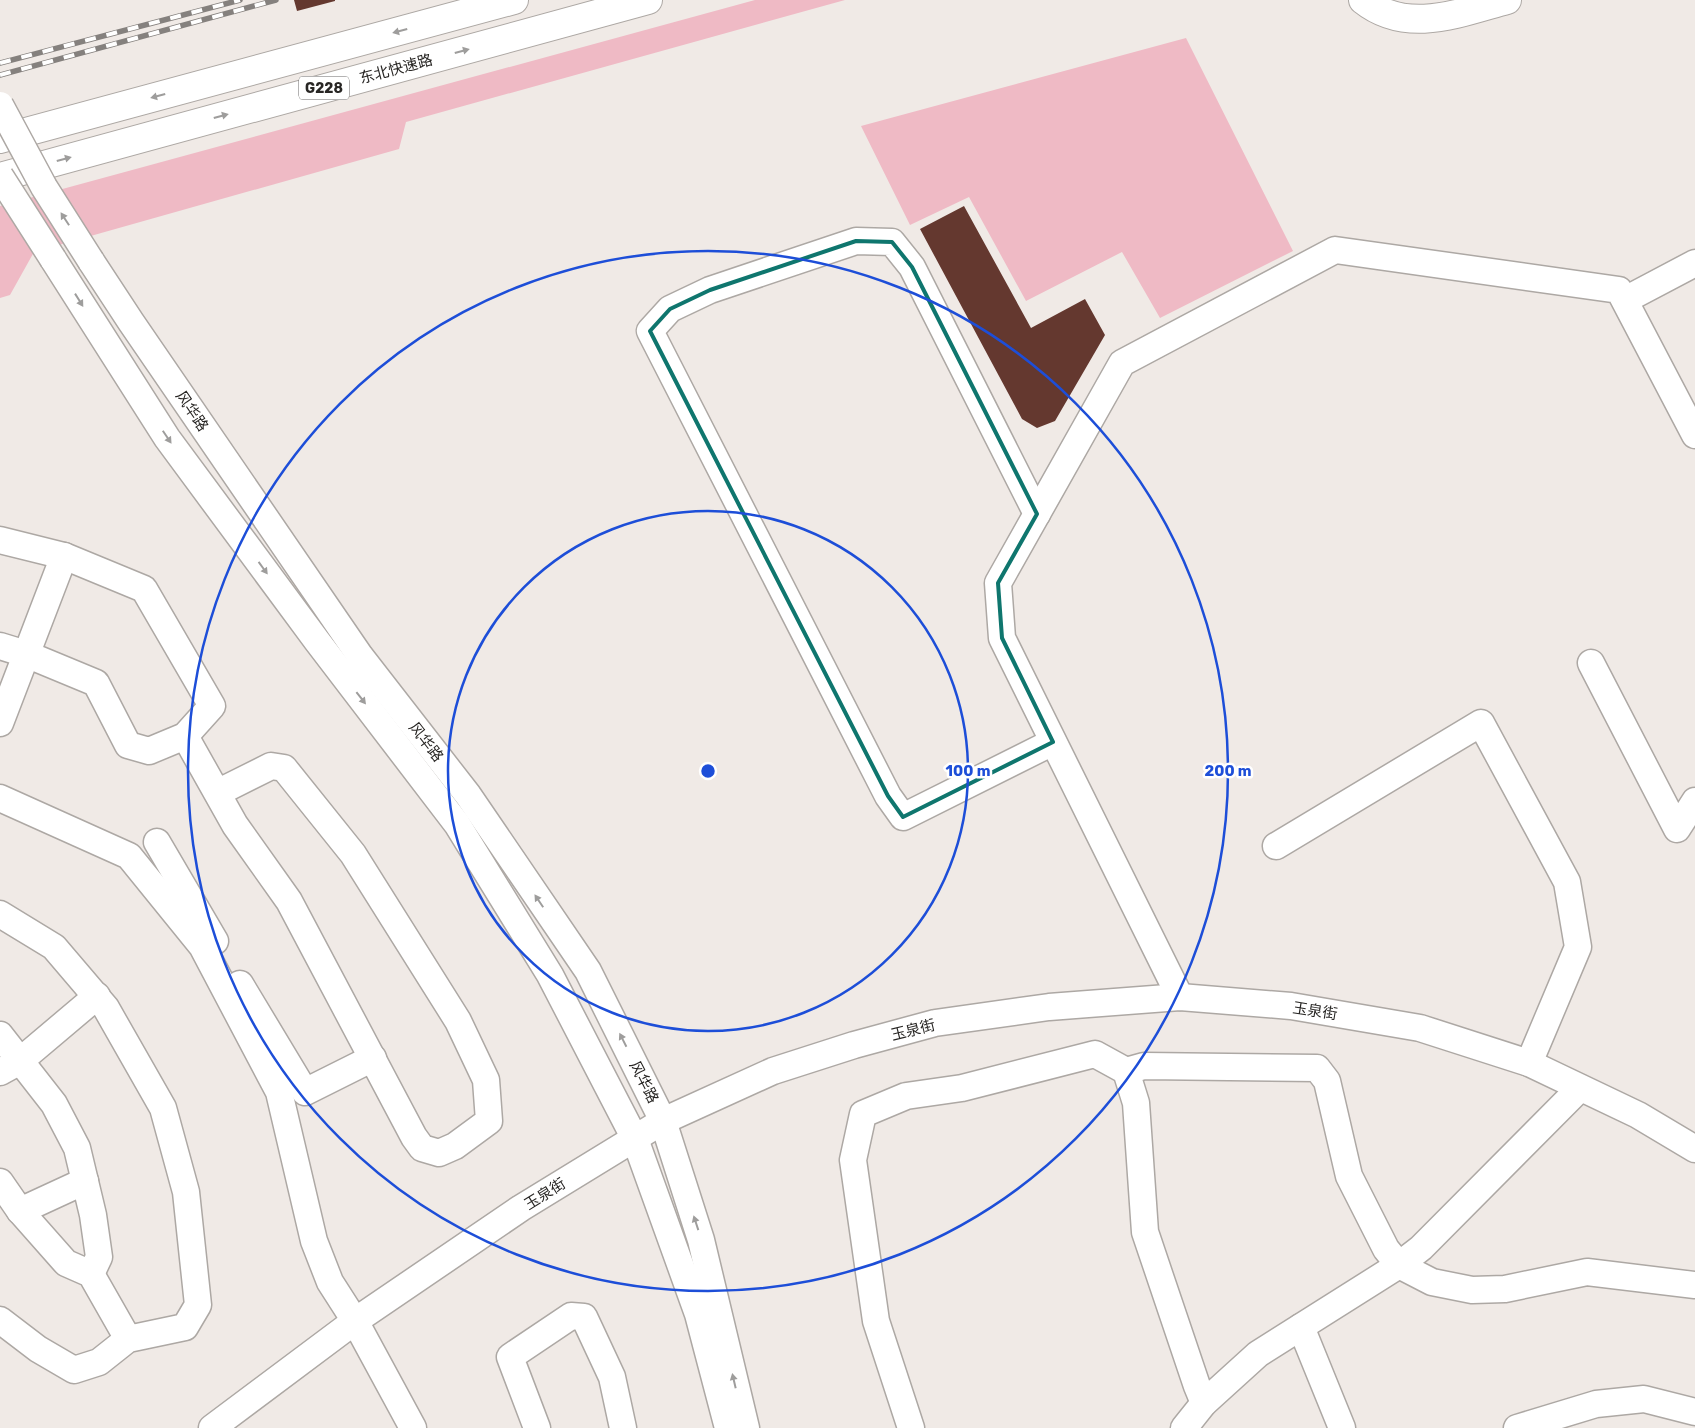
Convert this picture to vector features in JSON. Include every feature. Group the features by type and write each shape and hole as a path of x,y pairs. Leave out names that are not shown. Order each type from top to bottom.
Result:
{"highway":[{"name":"G228","path":"0,139 514,0"},
{"name":"东北快速路","path":"0,176 648,0"},
{"path":"1363,0 1382,12 1402,18 1421,20 1443,17 1507,0"},
{"path":"1402,0 1426,3 1446,0"}],"street":[{"name":"风华路","path":"0,105 44,186 136,330 360,656 468,796 588,972 664,1121 701,1240 746,1428"},
{"path":"0,176 167,438 311,634 457,824 550,975 635,1139 698,1314 728,1428"},
{"path":"1037,514 912,268 892,242 856,241 710,290 670,309 650,331 888,796 903,817 1053,742"},
{"path":"1180,997 1002,638 998,583 1122,363 1335,250 1619,290 1695,435"},
{"path":"1624,300 1695,262"},
{"path":"0,540 64,556 144,589 212,706 185,736 148,751 128,745 96,683 26,654 0,646"},
{"path":"0,723 64,556"},
{"path":"1591,663 1678,829 1695,801"},
{"path":"1276,846 1481,723 1567,882 1578,947 1529,1063"},
{"path":"185,736 217,793 235,825 290,901 414,1137 422,1148 439,1153 455,1146 489,1121 486,1080 458,1021 353,854 284,768 271,766 217,793"},
{"path":"0,798 129,856 202,946 279,1092 314,1241 330,1282 355,1321 414,1428"},
{"path":"157,842 305,1092 373,1058"},
{"path":"0,914 54,947 97,996 106,1008 163,1108 186,1192 198,1305 185,1327 128,1339 99,1362 74,1370 38,1349 0,1320"},
{"path":"10,1067 97,996"},
{"name":"玉泉街","path":"212,1428 355,1321 521,1208 664,1121 773,1072 854,1045 935,1023 1049,1007 1180,997 1292,1006 1420,1028 1529,1063 1638,1115 1695,1149"},
{"path":"0,1035 10,1067 54,1104 77,1148 99,1257 92,1274"},
{"path":"911,1428 876,1321 853,1160 863,1114 906,1096 962,1088 1095,1054 1126,1071 1136,1103 1146,1232 1204,1403"},
{"path":"1126,1071 1144,1066 1317,1068 1327,1081 1349,1176 1386,1249 1399,1265 1432,1282 1472,1290 1505,1289 1587,1272 1695,1285"},
{"path":"1184,1428 1204,1403 1258,1354 1399,1265 1421,1248 1580,1088"},
{"path":"20,1211 84,1180"},
{"path":"0,1182 20,1211 66,1263 92,1274 128,1339"},
{"path":"537,1428 510,1357 572,1316 584,1317 612,1376 623,1428"},
{"path":"1301,1326 1342,1428"},
{"path":"1517,1428 1596,1404 1644,1399 1695,1412"}],"highlighted area":[{"path":"856,241 892,242 912,267 1037,514 998,583 1002,638 1053,742 903,817 888,796 650,331 670,309 710,290"}],"shaded area":[{"path":"755,0 845,0 406,122 399,149 34,252 10,295 0,298 0,206"},
{"path":"1186,38 1293,251 1160,318 1122,252 1026,301 969,197 910,225 861,126"}],"building":[{"path":"294,0 335,0 335,1 297,11"},
{"path":"964,206 1031,328 1085,299 1105,335 1055,421 1037,428 1022,419 920,229"}],"railway":[{"path":"0,63 240,0"},
{"path":"0,75 276,0"}]}
